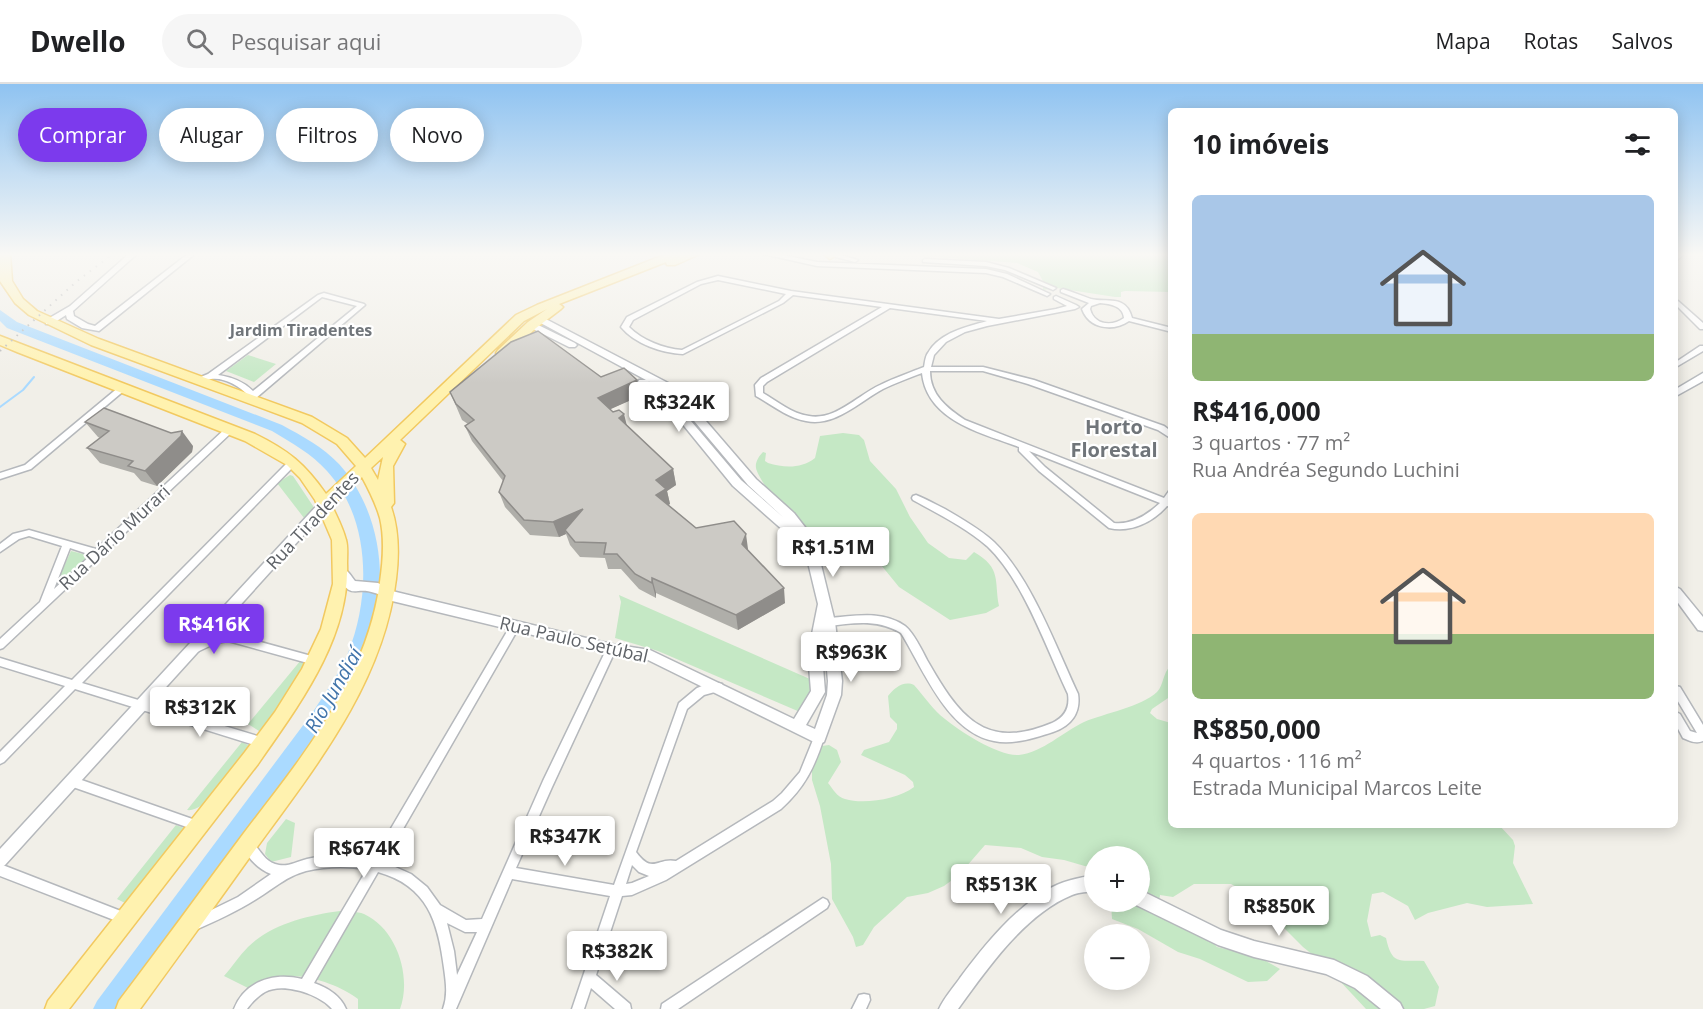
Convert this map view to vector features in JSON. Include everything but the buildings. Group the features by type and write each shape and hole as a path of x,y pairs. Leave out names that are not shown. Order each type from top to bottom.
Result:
{"main road":[{"path":"16,296 33,313 49,322 96,336 205,378 307,420 330,432 350,446 386,512 392,535 382,622 358,682 310,759 128,1009"},
{"name":"Rua Tiradentes","path":"330,499 505,333 578,296"},
{"name":"Rua Tiradentes","path":"386,512 385,466 387,458 397,444 507,349 533,317 580,296"},
{"path":"505,333 515,331 519,334 507,349"},
{"path":"0,340 40,358 229,430 272,449 292,462 330,499 346,580 303,686 264,743 56,1009"}],"street":[{"path":"49,322 70,312 86,296"},
{"path":"70,312 70,317 96,336 143,296"},
{"path":"205,378 320,296"},
{"path":"251,397 362,305 321,296"},
{"path":"676,296 630,319 625,327 633,335 673,352 683,352 781,302 787,296"},
{"path":"815,296 999,321"},
{"path":"1056,298 1074,306 1097,323 1106,326 1124,323 1128,318 1127,311 1118,304 1106,301 1094,302 1077,296"},
{"path":"1086,313 1089,305 1094,302"},
{"path":"1678,304 1703,327"},
{"path":"889,306 764,380 759,385 759,394 792,414 819,420 835,415 880,387 926,369 966,368 1003,373 1145,422 1168,433"},
{"path":"1074,306 1047,315 999,321 963,330 942,341 932,353 926,369 930,390 949,414 962,422 1168,503"},
{"path":"533,317 662,393 685,402"},
{"path":"509,873 617,891 644,885 687,861 777,805 794,790 805,776 834,695 835,681 829,622 809,540 790,516 752,482 685,402 666,386 533,317"},
{"path":"1128,318 1168,329"},
{"path":"1678,364 1703,348"},
{"path":"1678,392 1703,376"},
{"path":"0,476 28,467 122,389"},
{"path":"662,393 738,484 794,534 813,560"},
{"name":"Rua Dário Murari","path":"0,645 229,430"},
{"path":"1018,445 1042,469 1112,526 1120,528 1137,524 1168,504"},
{"path":"719,462 723,454 722,446"},
{"path":"0,759 292,462"},
{"path":"770,498 772,506 782,519 781,522"},
{"path":"829,622 881,619 894,622 904,630 953,712 974,730 993,737 1013,738 1036,734 1062,724 1072,714 1075,704 1073,694 1019,583 1006,562 974,531 916,498"},
{"name":"Rua Tiradentes","path":"0,860 330,499"},
{"path":"0,549 16,536 29,533 97,553"},
{"path":"42,605 67,545"},
{"name":"Rua Paulo Setúbal","path":"346,580 385,587 515,626 611,649 650,655 819,738"},
{"path":"1678,595 1703,626"},
{"path":"796,728 818,692 815,654 824,603"},
{"path":"224,616 223,631 228,637"},
{"path":"305,986 515,626"},
{"path":"192,652 207,642 228,637 315,660"},
{"path":"451,1004 611,649"},
{"path":"0,662 264,743"},
{"path":"817,669 824,679 835,681"},
{"path":"578,1009 682,706 701,691 718,687"},
{"path":"1678,693 1703,734 1698,738 1687,735 1678,720"},
{"path":"73,782 198,826"},
{"path":"248,844 265,867 272,871 286,872 340,859 374,866 411,879 427,894 436,910 452,974 451,1004"},
{"path":"630,852 639,866 650,872 687,861"},
{"path":"0,870 127,919"},
{"path":"187,927 248,898 286,872"},
{"path":"948,1009 980,965 1008,932 1065,890 1084,884"},
{"path":"1150,903 1218,937 1254,949 1328,966 1361,982 1394,1009"},
{"path":"667,1009 823,904"},
{"path":"436,910 465,926 486,925"},
{"path":"590,978 625,1009"},
{"path":"240,1009 255,990 267,984 280,982 305,986 336,1001 340,1009"}],"green space":[{"path":"248,355 276,364 254,382 226,371"},
{"path":"843,433 859,435 864,440 870,461 896,489 910,517 928,543 949,558 966,560 974,552 989,564 995,576 999,606 986,613 950,620 899,587 868,549 826,549 814,542 795,523 759,476 756,468 758,459 763,452 766,453 765,461 768,463 786,467 798,466 815,458 820,436"},
{"path":"290,475 293,476 313,506 314,511 304,518 277,483"},
{"path":"71,551 91,556 53,590"},
{"path":"619,595 819,683 807,715 658,651 615,638 621,602"},
{"path":"301,660 306,664 266,729 259,731 248,724"},
{"path":"1168,669 1168,698 1150,713 1157,719 1168,722 1168,828 1502,828 1513,840 1515,846 1513,863 1533,904 1487,907 1467,903 1428,913 1415,920 1408,906 1383,892 1372,894 1367,921 1371,937 1380,935 1386,938 1391,953 1398,959 1424,961 1439,987 1435,1006 1424,1009 1366,1009 1323,963 1303,947 1251,895 1231,884 1194,884 1173,897 1160,895 1159,902 1204,933 1217,947 1259,957 1280,969 1267,981 1248,982 1200,959 1178,952 1150,936 1150,924 1125,924 1112,919 1112,912 1150,912 1150,846 1084,846 1084,866 1042,857 1021,848 985,845 959,875 944,886 928,893 907,897 874,927 863,945 856,947 832,899 831,864 820,806 812,780 812,765 817,751 822,746 829,745 837,750 841,762 828,783 840,796 853,801 890,798 914,787 913,782 905,775 861,755 864,750 889,742 897,729 897,724 890,717 888,696 893,690 907,683 914,685 951,724 991,748 1011,755 1028,753 1045,746 1084,722 1142,702 1159,689"},
{"path":"242,742 248,745 247,752 220,788 203,804 195,809 187,810"},
{"path":"286,819 295,823 291,857 271,862 265,854 267,843"},
{"path":"176,825 184,828 185,833 127,904 117,899"},
{"path":"340,911 364,914 376,921 393,942 403,969 404,983 400,1009 358,1009 358,999 351,994 324,982 305,977 288,977 252,990 224,976 248,947 268,932 303,918"}],"waterway":[{"name":"Rio Jundiaí","path":"0,314 12,325 277,428 307,446 334,468 343,480 358,508 370,554 372,584 365,625 358,651 343,680 320,718 105,1009"},
{"path":"0,407 23,390 34,377"}],"railway":[{"path":"0,351 60,296"}],"district":[{"name":"Jardim Tiradentes","path":"301,330"},
{"name":"Horto Florestal","path":"1114,438"}]}
